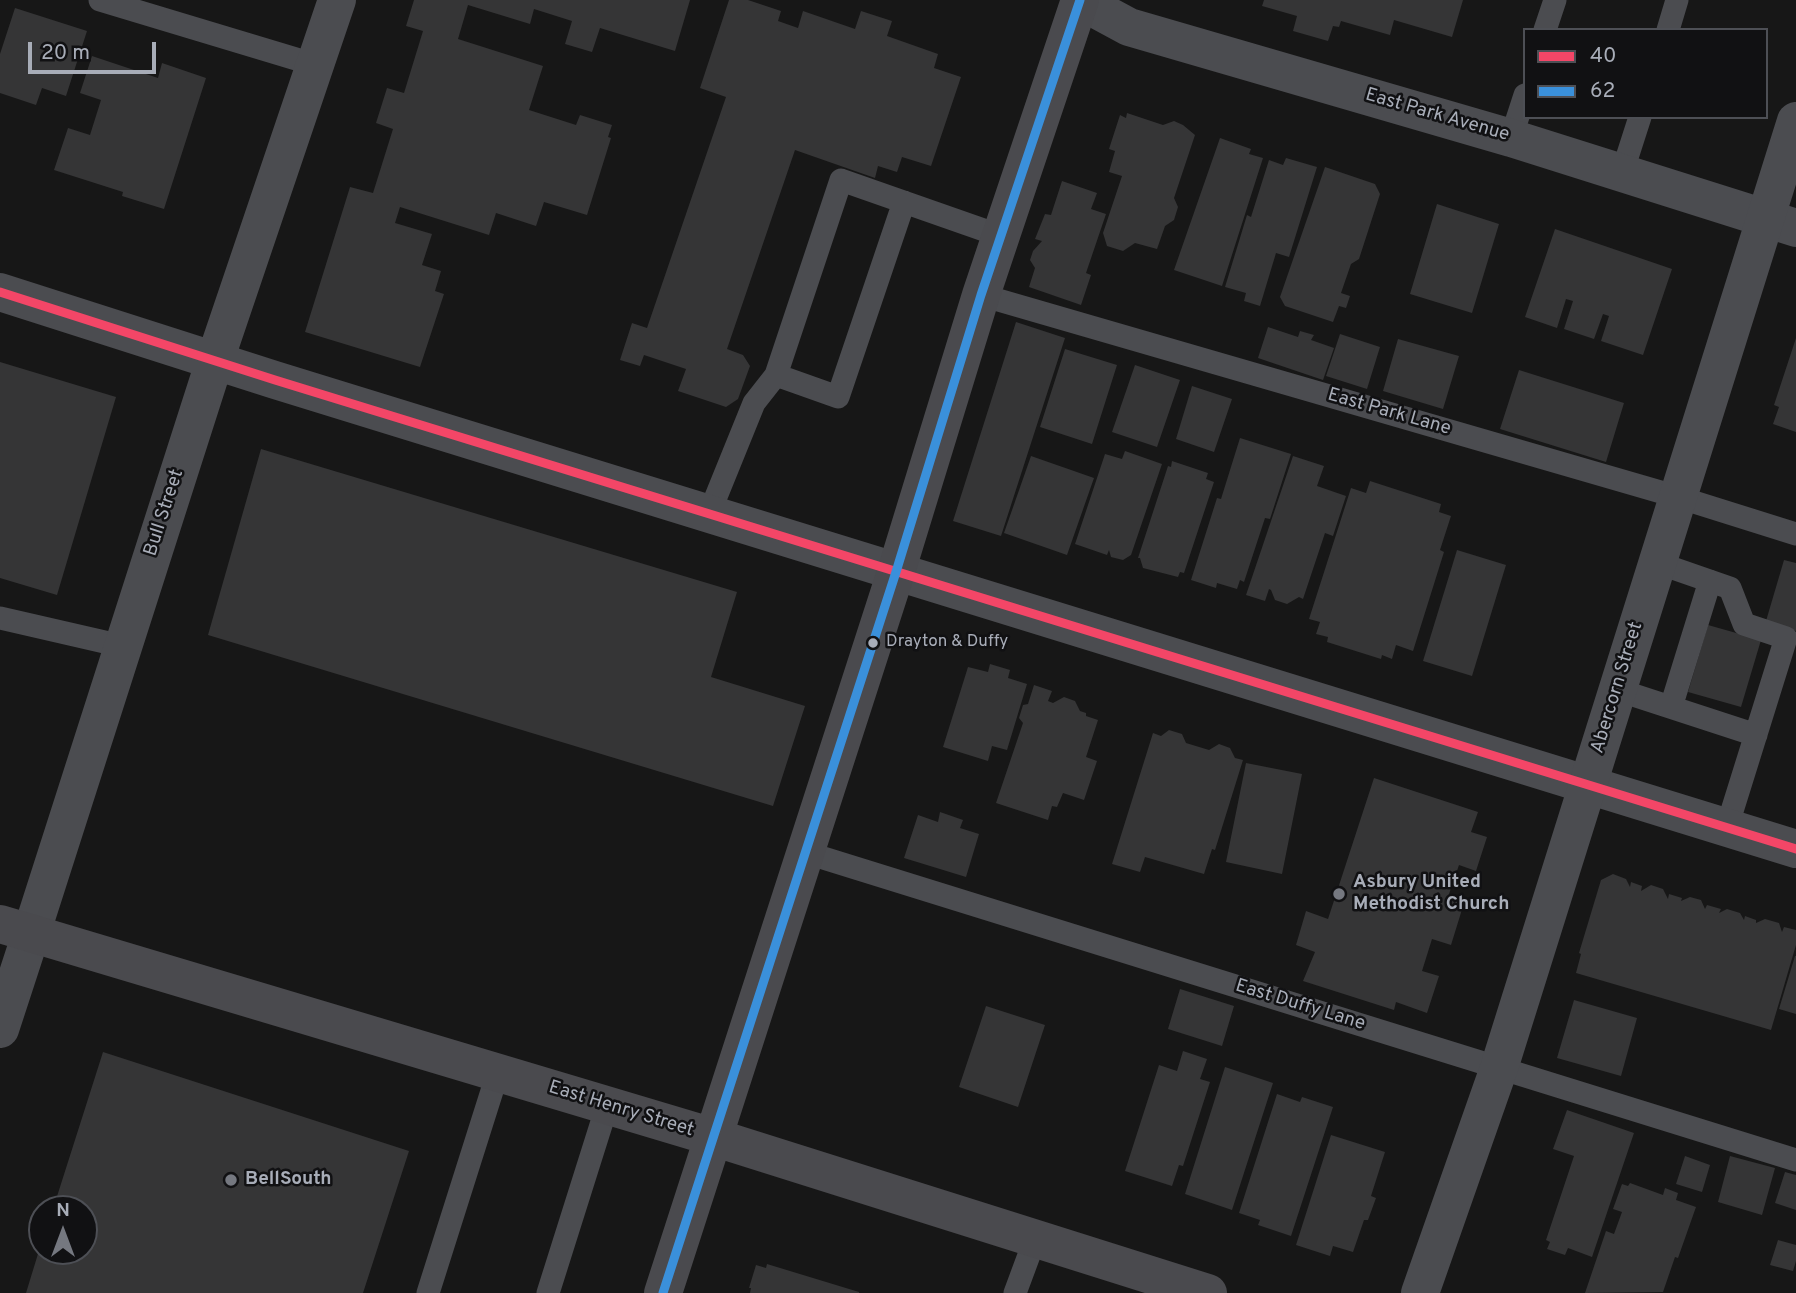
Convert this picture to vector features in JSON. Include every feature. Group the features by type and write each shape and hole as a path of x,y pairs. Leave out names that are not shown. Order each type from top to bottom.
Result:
{"main road":[{"path":"663,1293 896,572 982,295 1080,0"},
{"name":"East Henry Street","path":"15,929 713,1137 1208,1293"}],"street":[{"name":"Bull Street","path":"0,1029 15,929 122,646 337,0"},
{"name":"East Park Avenue","path":"1080,0 1129,27 1511,138 1781,223"},
{"name":"Abercorn Street","path":"1420,1293 1499,1068 1678,497 1781,223 1796,121"},
{"path":"0,292 275,380 1796,849"}],"lane":[{"path":"100,0 316,65"},
{"path":"1546,28 1555,0"},
{"path":"1669,28 1677,0"},
{"path":"1511,138 1523,101"},
{"path":"1622,173 1639,119"},
{"path":"709,514 754,403 776,375 841,180 1002,236"},
{"path":"776,375 838,397 904,202"},
{"name":"East Park Lane","path":"982,295 1678,497 1796,534"},
{"path":"1658,563 1730,588 1744,624 1786,638 1727,827"},
{"path":"1671,707 1710,581"},
{"path":"0,618 122,646"},
{"path":"1618,690 1756,735"},
{"name":"East Duffy Lane","path":"804,852 1796,1160"},
{"path":"428,1293 498,1072"},
{"path":"548,1293 607,1106"},
{"path":"1015,1293 1035,1239"}],"building":[{"path":"414,0 690,0 675,51 600,28 592,52 565,44 572,21 534,9 530,24 468,5 458,39 543,66 529,110 576,125 580,115 612,125 608,137 611,138 587,215 544,202 536,226 496,213 489,235 400,207 395,223 432,234 422,265 441,271 435,291 444,294 420,367 305,332 350,187 373,193 393,129 376,123 387,88 404,93 423,31 406,26"},
{"path":"729,0 748,0 781,11 778,21 798,28 803,11 855,29 861,11 892,21 887,36 938,54 934,68 961,77 931,166 902,157 897,172 878,166 875,178 795,150 727,349 743,355 750,366 738,399 726,407 678,391 686,369 644,355 640,366 620,360 632,323 647,328 726,97 700,88"},
{"path":"1264,0 1463,0 1452,37 1394,20 1390,35 1341,21 1339,27 1333,26 1328,41 1293,31 1297,16 1262,6"},
{"path":"15,8 87,31 66,96 42,88 36,105 0,93 0,54"},
{"path":"92,56 158,78 162,63 206,78 164,209 122,196 123,192 54,170 68,128 90,135 101,100 80,93"},
{"path":"1127,113 1163,125 1174,121 1195,135 1174,198 1178,207 1174,220 1165,226 1157,249 1135,243 1123,251 1107,246 1103,233 1122,176 1109,172 1115,151 1109,149 1120,115 1126,118"},
{"path":"1220,138 1251,149 1249,154 1263,158 1222,286 1174,270"},
{"path":"1286,158 1317,167 1289,257 1276,253 1260,306 1244,301 1246,293 1225,287 1247,215 1251,217 1269,160 1283,165"},
{"path":"1325,167 1375,184 1380,194 1359,259 1351,264 1341,293 1350,296 1346,308 1339,306 1333,322 1285,306 1280,297"},
{"path":"1062,181 1097,193 1091,209 1106,214 1086,273 1091,275 1081,305 1029,287 1035,268 1030,260 1033,251 1042,241 1035,239 1045,214 1051,215"},
{"path":"1437,204 1499,224 1472,313 1410,294"},
{"path":"1555,229 1672,269 1643,355 1601,341 1609,316 1603,314 1594,339 1564,329 1573,301 1566,299 1557,328 1525,317"},
{"path":"1016,322 1065,338 1001,536 953,521"},
{"path":"1268,327 1298,337 1300,331 1314,335 1311,340 1334,348 1323,380 1258,358"},
{"path":"1340,334 1380,347 1367,389 1326,376"},
{"path":"1796,338 1796,432 1773,424 1779,407 1774,405"},
{"path":"1398,339 1459,356 1443,409 1383,391"},
{"path":"1065,349 1117,365 1092,444 1040,427"},
{"path":"0,362 116,397 57,595 0,578"},
{"path":"1135,365 1180,380 1157,447 1112,432"},
{"path":"1519,370 1624,403 1606,462 1500,429"},
{"path":"1192,386 1232,399 1214,452 1176,439"},
{"path":"1240,438 1291,454 1270,519 1265,518 1244,582 1240,580 1237,589 1217,583 1216,588 1191,580 1217,498 1221,499"},
{"path":"261,449 737,592 711,677 805,706 773,806 208,635"},
{"path":"1125,451 1162,464 1131,555 1123,560 1111,557 1109,550 1107,555 1075,544 1105,454 1122,459"},
{"path":"1031,456 1094,478 1067,555 1004,533"},
{"path":"1293,456 1324,466 1317,486 1346,496 1333,536 1325,533 1303,599 1299,597 1287,604 1275,600 1269,589 1265,601 1246,595"},
{"path":"1172,461 1208,473 1206,479 1214,482 1184,573 1180,572 1178,577 1143,568 1138,558 1168,466 1171,467"},
{"path":"1370,481 1441,504 1439,512 1451,516 1440,550 1444,552 1413,651 1396,645 1392,659 1382,655 1381,659 1327,642 1328,637 1316,634 1320,622 1309,619 1351,488 1366,493"},
{"path":"1457,550 1506,565 1472,676 1423,661"},
{"path":"1784,560 1796,563 1796,631 1766,621"},
{"path":"1708,625 1761,640 1741,707 1688,692"},
{"path":"990,664 1010,670 1008,678 1027,684 1007,750 992,746 988,761 943,747 968,667 988,672"},
{"path":"1034,685 1052,691 1048,701 1053,703 1064,697 1075,701 1086,716 1098,720 1086,757 1097,761 1084,800 1063,793 1057,807 1052,806 1048,820 996,803 1023,723 1019,718 1023,705 1028,704"},
{"path":"1169,730 1182,734 1186,743 1209,750 1219,744 1230,748 1235,758 1243,760 1215,850 1212,849 1204,874 1145,857 1140,872 1112,864 1153,733 1161,736"},
{"path":"1246,763 1302,774 1282,874 1226,862"},
{"path":"1374,778 1478,812 1471,832 1487,837 1476,871 1459,865 1448,897 1464,903 1451,945 1432,939 1422,971 1439,976 1427,1013 1396,1002 1394,1010 1303,981 1315,952 1296,945 1306,911 1328,919"},
{"path":"940,812 963,820 960,828 979,834 966,877 904,858 918,815 938,822"},
{"path":"1613,874 1626,879 1630,887 1631,882 1642,886 1641,891 1651,885 1663,889 1668,899 1669,894 1682,898 1681,901 1690,897 1701,900 1705,909 1707,905 1721,909 1719,913 1727,909 1740,913 1744,920 1745,916 1756,920 1756,923 1765,919 1779,923 1782,932 1784,927 1796,930 1796,945 1771,1030 1576,973 1581,954 1579,953 1601,880"},
{"path":"1796,956 1796,1014 1779,1009"},
{"path":"1180,989 1234,1006 1222,1046 1168,1029"},
{"path":"1574,1000 1637,1018 1621,1076 1557,1058"},
{"path":"986,1006 1045,1025 1018,1107 959,1087"},
{"path":"1183,1051 1207,1059 1200,1079 1210,1082 1183,1166 1179,1165 1172,1186 1125,1171 1159,1065 1177,1071"},
{"name":"BellSouth","path":"103,1052 409,1151 363,1293 26,1293 35,1265 98,1265 98,1195 57,1195"},
{"path":"1225,1067 1273,1083 1232,1210 1185,1194"},
{"path":"1277,1094 1300,1102 1302,1097 1333,1107 1291,1236 1258,1225 1260,1220 1239,1213"},
{"path":"1567,1110 1634,1133 1592,1257 1568,1248 1565,1255 1547,1249 1550,1242 1546,1240 1574,1156 1553,1149"},
{"path":"1331,1135 1385,1152 1371,1196 1376,1198 1368,1220 1364,1220 1353,1252 1333,1246 1330,1256 1296,1245"},
{"path":"1685,1156 1710,1165 1702,1192 1676,1184"},
{"path":"1730,1156 1775,1168 1762,1215 1718,1202"},
{"path":"1785,1172 1796,1175 1796,1210 1775,1203"},
{"path":"1630,1183 1663,1195 1665,1188 1678,1193 1676,1200 1696,1207 1678,1258 1675,1257 1663,1292 1585,1293 1606,1231 1614,1234 1622,1212 1613,1209 1622,1184 1628,1186"},
{"path":"1778,1240 1796,1245 1793,1271 1770,1265"},
{"path":"767,1264 859,1293 750,1293 756,1265 766,1268"}],"transit line":[{"name":"62","path":"663,1293 896,572 981,295 1080,0"},
{"name":"40","path":"0,292 275,380 1796,849"}],"place":[{"name":"Drayton & Duffy","path":"873,643"},
{"name":"Asbury United Methodist Church","path":"1339,894"},
{"name":"BellSouth","path":"231,1180"}]}
